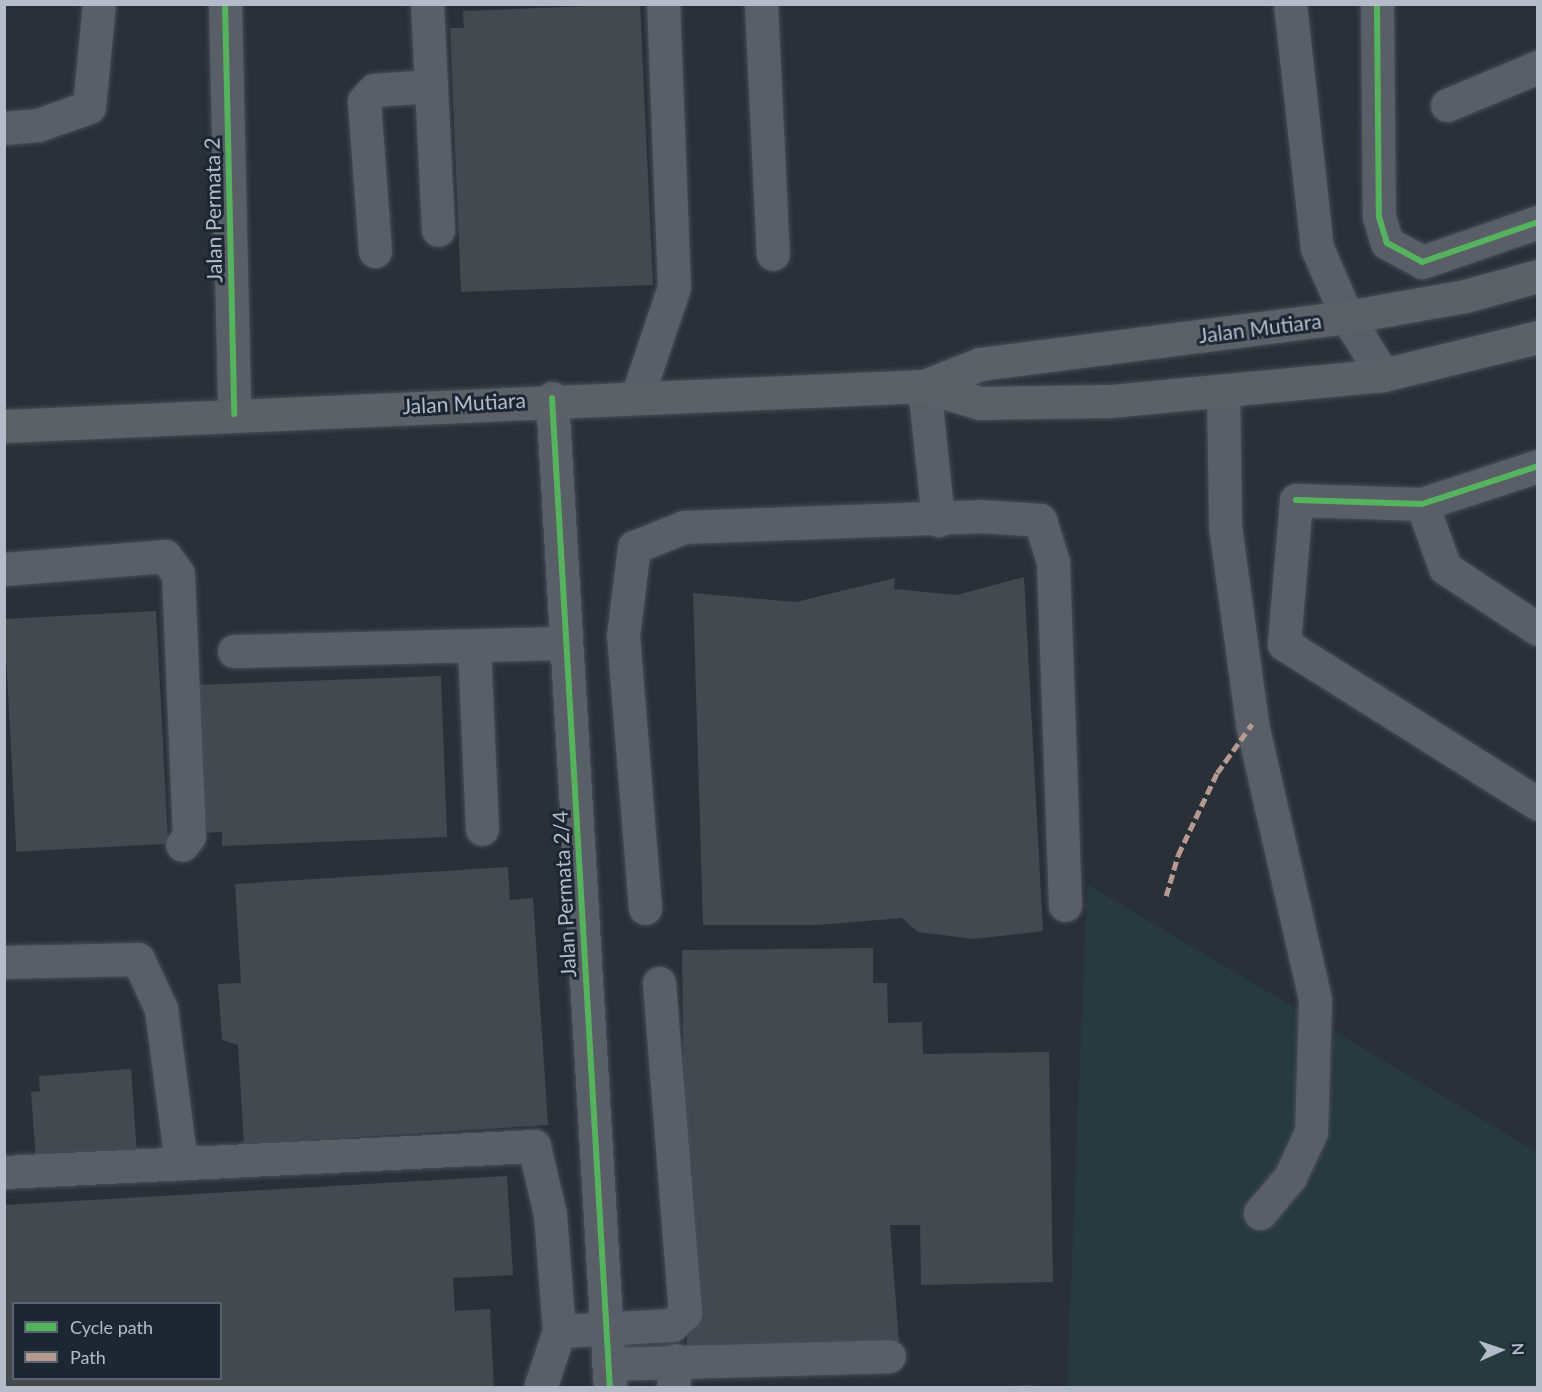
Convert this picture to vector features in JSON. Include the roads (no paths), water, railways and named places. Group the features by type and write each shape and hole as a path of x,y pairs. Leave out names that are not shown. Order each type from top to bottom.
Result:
{"main road":[{"name":"Jalan Mutiara","path":"4,426 638,394 924,386 980,364 1347,317 1465,296 1538,276"},
{"path":"924,386 980,403 1223,392 1383,375 1538,337"}],"street":[{"path":"4,128 38,125 89,107 99,4"},
{"name":"Jalan Permata 2","path":"225,4 234,414"},
{"path":"427,4 438,230"},
{"path":"638,394 674,287 663,4"},
{"path":"761,4 773,254"},
{"path":"1290,4 1317,248 1347,317 1383,375"},
{"path":"1377,4 1379,217 1387,243 1422,262 1538,222"},
{"path":"1447,105 1538,67"},
{"path":"375,251 364,101 374,90 431,86"},
{"path":"924,386 938,520"},
{"path":"1223,392 1225,526 1252,724 1315,1000 1311,1132 1290,1177 1260,1213"},
{"name":"Jalan Permata 2/4","path":"552,398 609,1376"},
{"path":"1533,472 1422,504 1296,500 1284,644 1538,804"},
{"path":"1422,504 1445,568 1538,628"},
{"path":"645,908 623,636 634,547 684,527 938,520 1040,520 1053,562 1065,905"},
{"path":"4,569 165,556 178,573 189,836 182,845"},
{"path":"234,651 566,644"},
{"path":"474,647 482,829"},
{"path":"4,962 138,959 161,1009 181,1164"},
{"path":"559,1331 672,1325 685,1313 659,983"},
{"path":"4,1172 534,1146 550,1214 559,1331 540,1388"},
{"path":"609,1376 675,1374 888,1356"}]}
